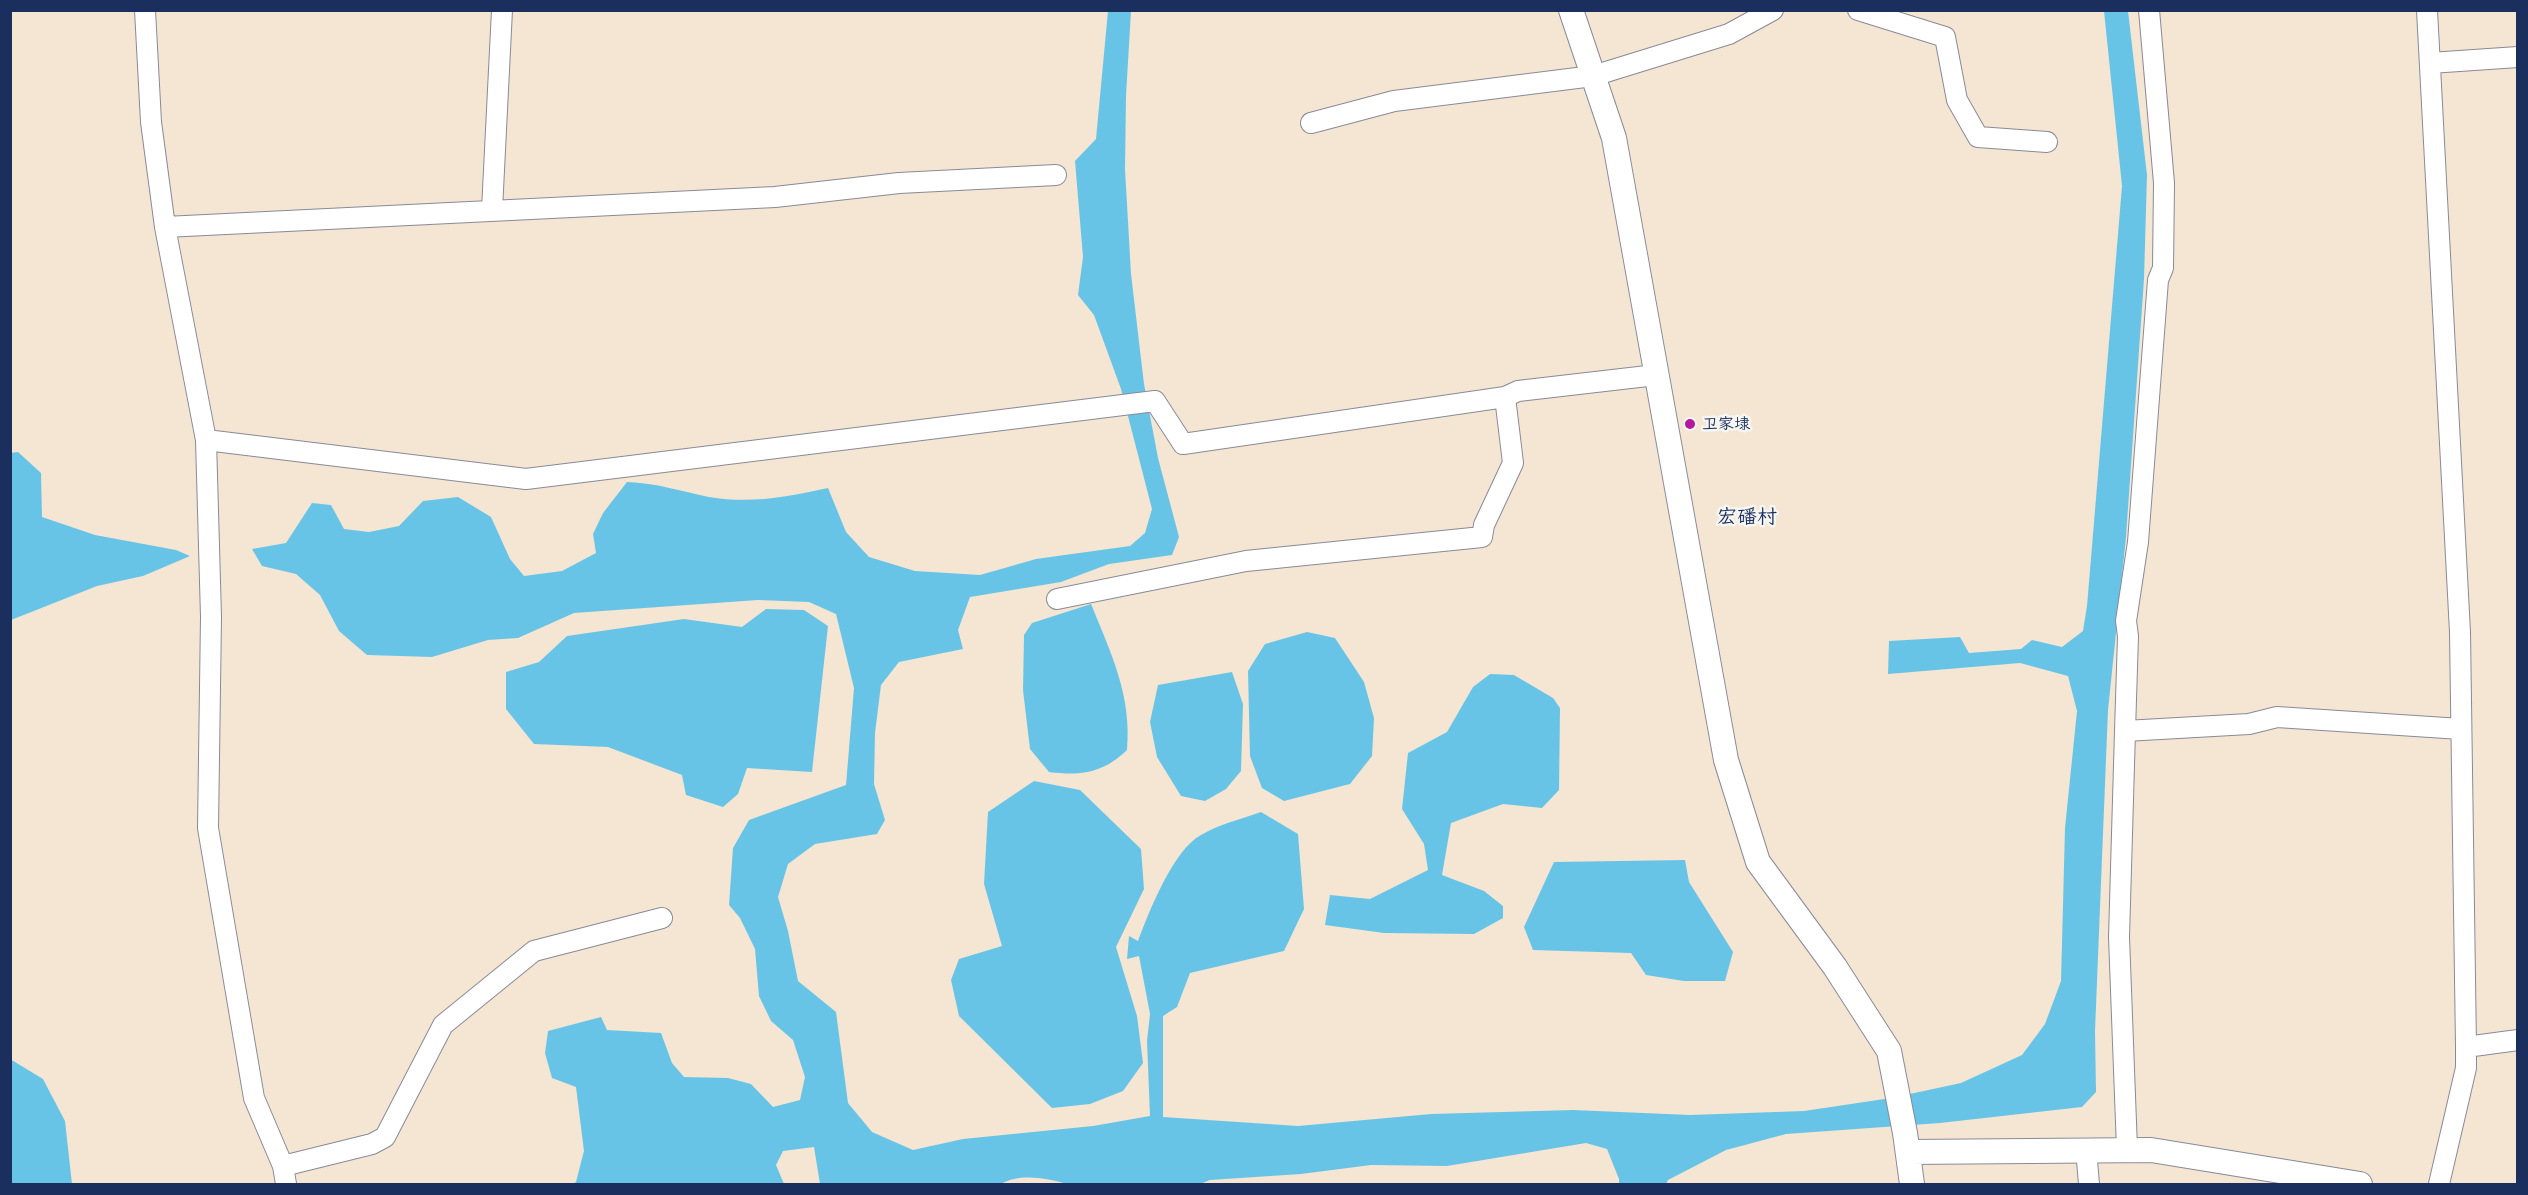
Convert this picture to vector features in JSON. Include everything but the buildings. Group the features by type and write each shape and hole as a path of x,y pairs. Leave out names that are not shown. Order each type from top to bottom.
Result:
{"street":[{"path":"146,10 150,122 165,227 206,440 212,617 208,828 254,1098 284,1175 372,1144 385,1137 443,1025 534,951 662,918"},
{"path":"492,210 502,10"},
{"path":"1571,10 1614,138 1726,760 1758,862 1835,967 1889,1051 1907,1142 1912,1185"},
{"path":"1311,123 1394,101 1593,76 1729,34 1773,10"},
{"path":"1858,10 1945,37 1957,100 1978,137 2048,142"},
{"path":"2127,1149 2119,937 2126,731 2128,636 2126,621 2138,542 2158,280 2163,268 2164,183 2149,10"},
{"path":"2427,10 2460,632 2466,1047 2466,1068 2439,1185"},
{"path":"2430,63 2517,57"},
{"path":"165,227 775,197 899,183 1056,175"},
{"path":"206,440 526,479 1155,401 1184,444 1505,397 1518,391 1656,375"},
{"path":"1057,599 1246,561 1482,537 1484,525 1513,463 1505,397"},
{"path":"2126,731 2249,724 2277,717 2461,729"},
{"path":"2466,1047 2517,1040"},
{"path":"1907,1142 2151,1150 2360,1185"},
{"path":"2086,1149 2089,1185"}],"water":[{"path":"1108,11 1131,11 1125,169 1131,274 1144,384 1158,458 1179,537 1172,555 1109,564 1061,582 970,597 958,630 963,649 899,662 881,685 875,733 874,784 885,820 877,834 815,844 788,864 778,897 788,931 798,981 836,1012 848,1103 872,1132 913,1150 963,1139 1093,1126 1150,1116 1147,1041 1150,1014 1139,956 1127,959 1129,936 1138,941 1163,883 1181,854 1191,843 1215,828 1261,812 1298,834 1304,909 1284,951 1190,973 1177,1007 1163,1016 1163,1117 1298,1126 1431,1114 1573,1110 1690,1115 1804,1111 1891,1098 1961,1083 2022,1055 2045,1024 2061,981 2065,828 2077,711 2068,676 2020,663 1888,674 1889,641 1960,637 1969,653 2021,649 2032,640 2062,647 2083,631 2087,606 2122,186 2104,11 2128,11 2147,175 2144,279 2126,537 2108,710 2095,1031 2096,1092 2082,1107 1940,1123 1786,1134 1726,1150 1668,1180 1666,1184 1619,1184 1607,1149 1586,1143 1447,1166 1371,1165 1301,1174 1210,1180 1200,1184 1067,1184 1042,1178 1025,1178 1001,1184 820,1184 814,1147 783,1151 776,1165 784,1184 572,1184 576,1182 584,1151 576,1087 552,1078 545,1053 548,1031 601,1017 607,1030 661,1033 672,1063 684,1077 728,1078 751,1084 773,1107 800,1100 805,1077 793,1040 771,1021 759,996 755,949 740,918 729,905 733,848 749,820 846,785 854,688 836,614 809,602 758,600 574,613 518,638 488,640 432,657 367,655 339,631 320,595 296,574 262,566 252,549 286,543 312,503 331,505 344,529 369,532 399,526 423,501 458,497 491,517 510,559 524,576 562,571 596,553 593,534 603,513 627,482 739,500 784,497 828,488 846,532 869,557 915,571 980,575 1036,559 1130,546 1145,533 1152,509 1121,389 1094,315 1078,295 1083,257 1075,161 1096,139"},
{"path":"18,452 41,473 42,517 95,535 176,550 190,556 143,576 97,586 11,620 10,453"},
{"path":"1091,604 1112,657 1123,693 1128,730 1127,750 1109,764 1091,771 1049,772 1030,749 1023,690 1024,635 1032,623"},
{"path":"766,609 804,610 828,626 812,772 747,768 738,794 723,807 686,795 682,775 608,747 534,744 506,709 506,672 539,662 567,636 684,619 742,627"},
{"path":"1307,632 1335,638 1364,682 1374,718 1372,756 1350,784 1284,801 1262,788 1250,756 1248,671 1265,644"},
{"path":"1232,672 1243,704 1241,771 1226,789 1205,801 1181,796 1157,757 1150,722 1158,685"},
{"path":"1490,674 1514,675 1553,698 1560,708 1559,790 1542,808 1503,804 1451,823 1442,875 1484,891 1503,906 1503,918 1474,934 1384,933 1325,925 1330,895 1370,899 1428,870 1424,844 1402,809 1408,753 1447,732 1473,687"},
{"path":"1034,781 1080,790 1141,849 1144,889 1116,947 1137,1016 1143,1063 1123,1091 1090,1104 1052,1108 959,1016 951,980 959,959 1002,946 984,884 988,812"},
{"path":"1685,860 1689,882 1733,952 1725,981 1684,981 1646,975 1631,953 1533,950 1524,927 1554,862"},
{"path":"10,1059 43,1079 65,1121 72,1184 11,1184"}],"place":[{"name":"卫家埭","path":"1690,424"}],"district":[{"name":"宏磻村","path":"1747,517"}]}
